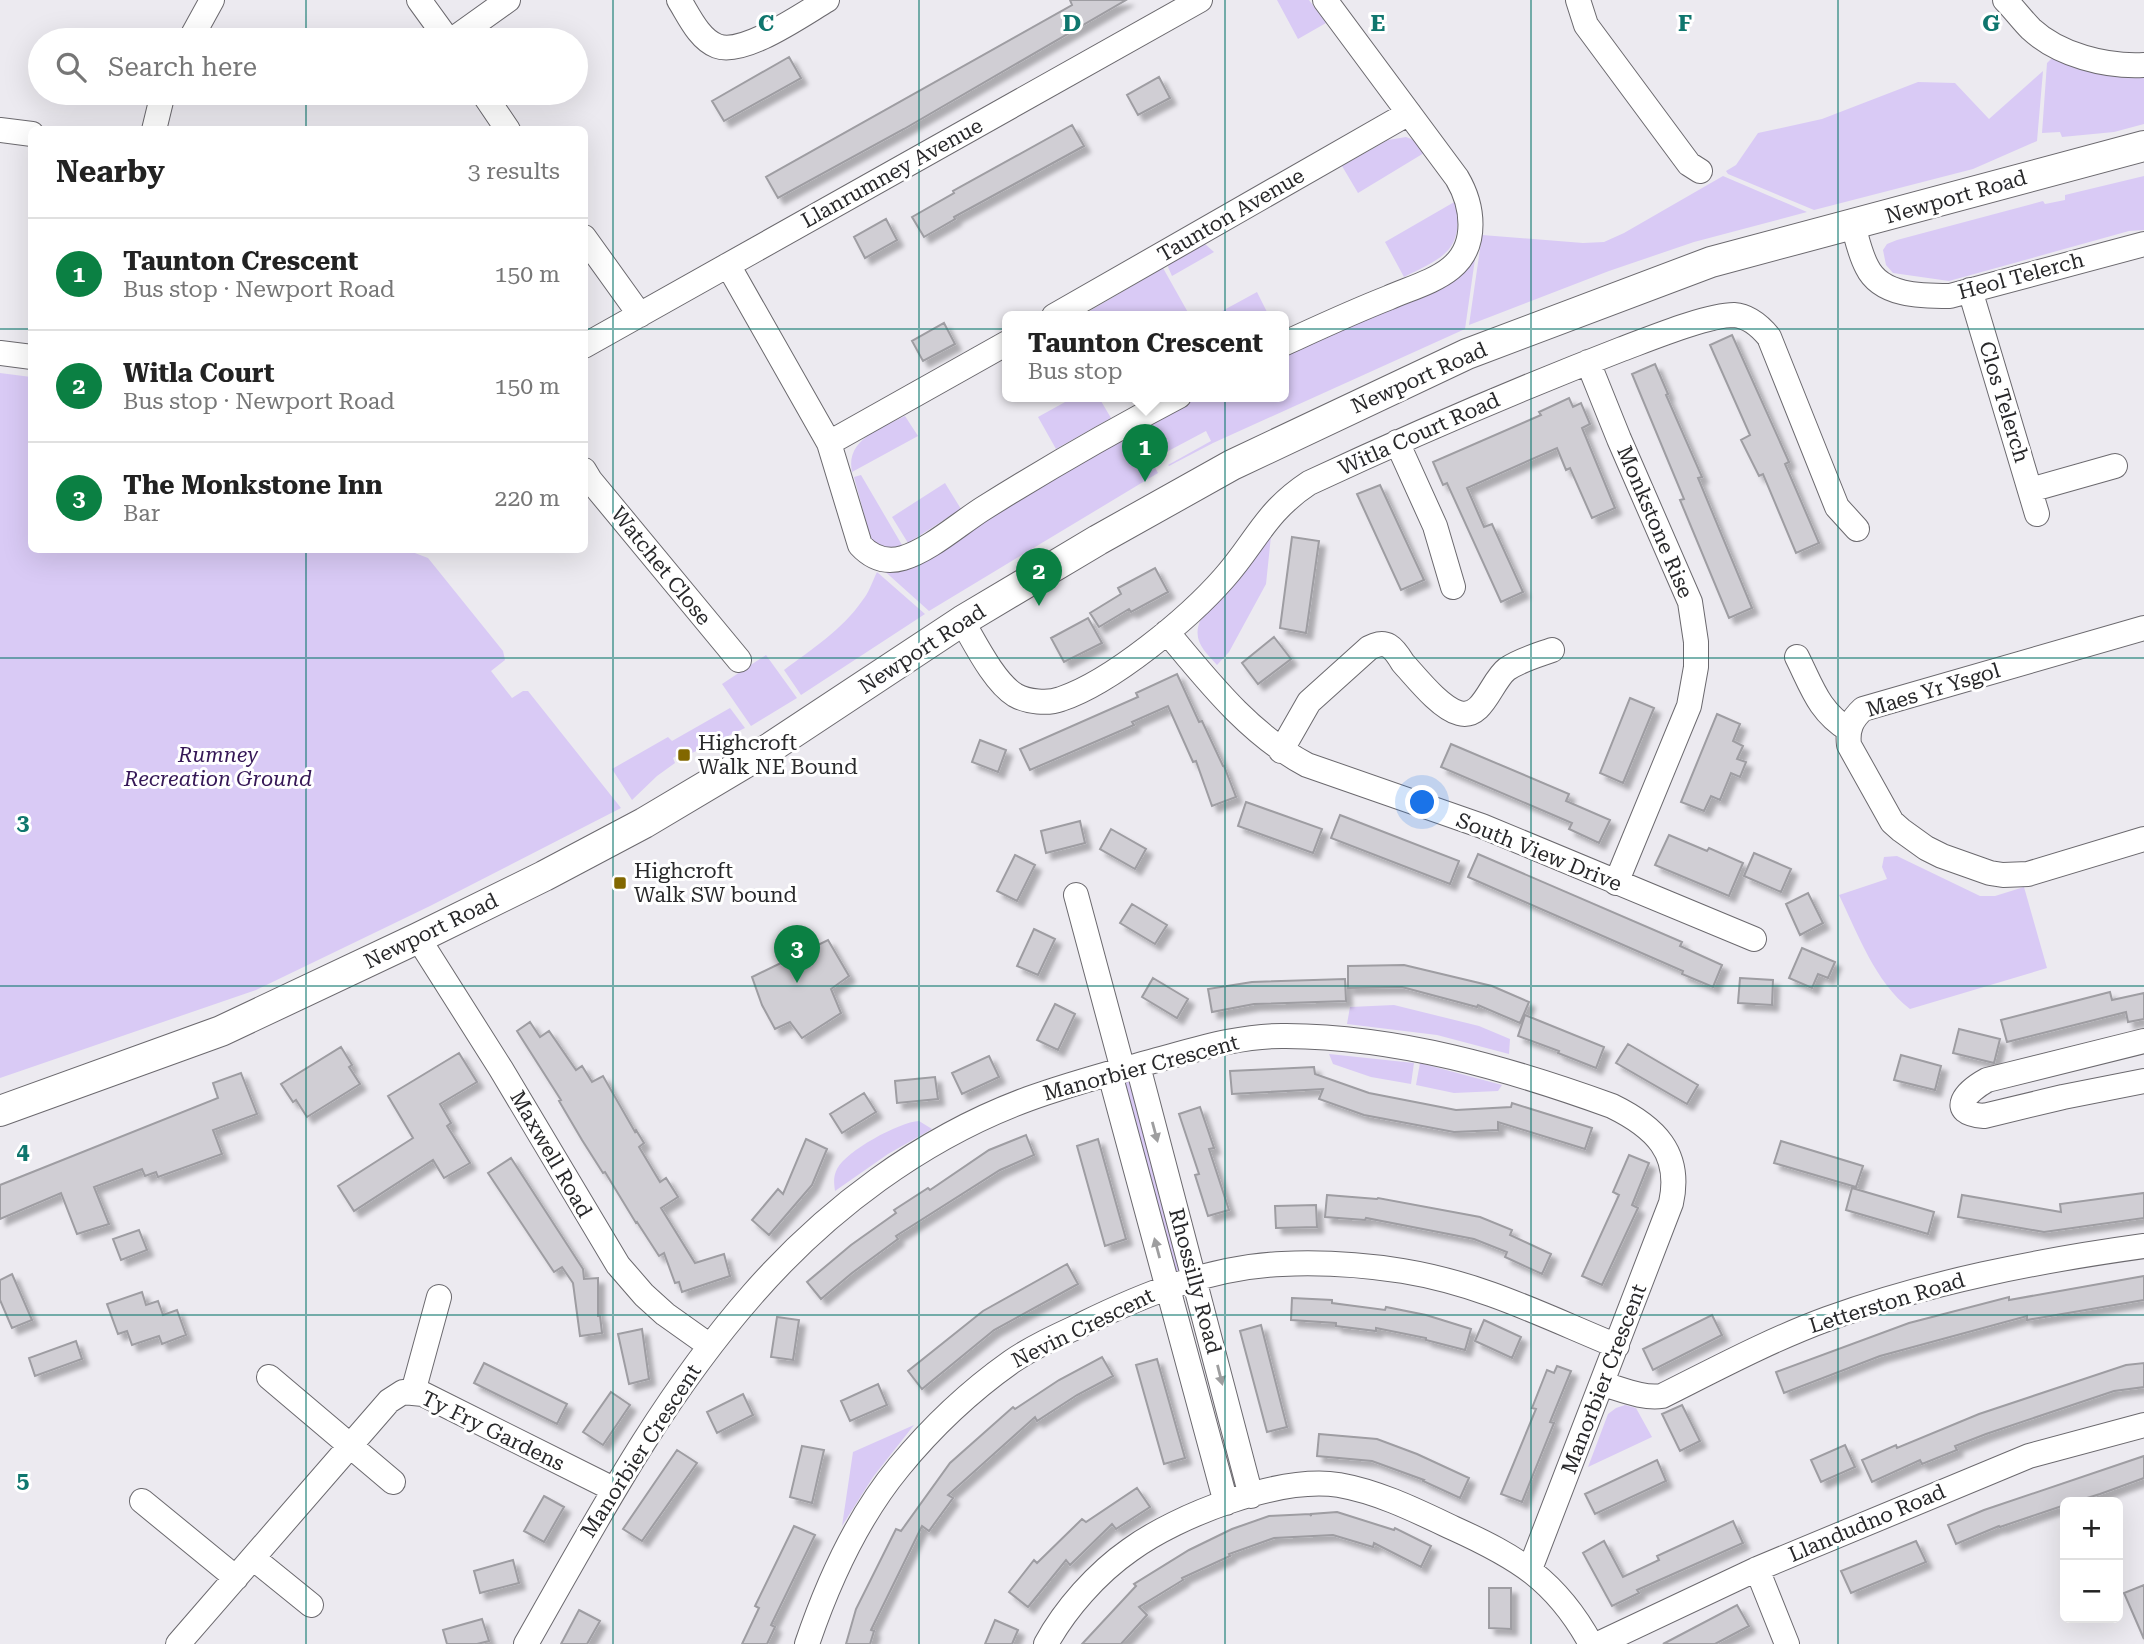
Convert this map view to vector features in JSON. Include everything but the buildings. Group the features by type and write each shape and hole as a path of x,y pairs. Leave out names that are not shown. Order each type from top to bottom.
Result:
{"main road":[{"name":"Newport Road","path":"0,1111 222,1031 418,938 644,823 770,748 962,621 1098,540 1232,464 1468,354 1711,262 2144,146"}],"street":[{"path":"197,28 212,0"},
{"path":"419,0 441,28"},
{"path":"467,28 508,0"},
{"path":"679,0 704,37 716,45 728,48 750,43 827,0"},
{"name":"Llanrumney Avenue","path":"588,344 1200,0"},
{"path":"1289,342 1432,279 1452,267 1460,257 1470,232 1470,206 1457,178 1325,0"},
{"path":"1578,0 1586,25 1689,164 1700,171"},
{"path":"2005,0 2032,29 2058,47 2112,64 2144,65"},
{"path":"155,126 160,105"},
{"path":"491,105 505,126"},
{"name":"Taunton Avenue","path":"1063,311 1409,113"},
{"path":"0,130 28,134"},
{"name":"Heol Telerch","path":"1853,225 1868,269 1879,283 1889,289 1937,296 1950,296 2144,244"},
{"path":"588,243 640,315"},
{"path":"728,265 829,443 860,545 869,554 880,559 892,561 917,553 981,510 1090,444 1168,402"},
{"name":"Clos Telerch","path":"1970,290 2037,514"},
{"name":"Witla Court Road","path":"962,621 1000,682 1012,694 1039,701 1059,700 1127,663 1167,632 1224,579 1262,525 1291,495 1309,483 1530,384 1721,316 1738,315 1751,320 1769,337 1837,507 1857,529"},
{"path":"829,443 1002,346"},
{"path":"0,353 28,356"},
{"name":"Monkstone Rise","path":"1588,362 1690,602 1696,642 1696,667 1689,706 1616,883"},
{"path":"1397,442 1435,526 1452,587"},
{"path":"2030,490 2115,466"},
{"name":"Watchet Close","path":"588,477 739,660"},
{"name":"Maes Yr Ysgol","path":"2144,628 1863,709 1856,715 1849,730 1849,745 1892,822 1917,842 1942,856 1990,873 2016,876 2144,839"},
{"name":"South View Drive","path":"1167,632 1227,701 1281,751 1318,770 1482,826 1754,939"},
{"path":"1281,751 1308,702 1377,644 1390,646 1419,681 1441,701 1460,713 1471,713 1483,706 1496,678 1510,667 1552,650"},
{"path":"1797,657 1822,707 1832,720 1849,730"},
{"path":"1076,894 1123,1070"},
{"name":"Maxwell Road","path":"418,938 508,1080 618,1265 651,1301 710,1346"},
{"name":"Manorbier Crescent","path":"526,1644 613,1489 665,1406 710,1346 753,1293 795,1250 881,1177 922,1150 979,1120 1028,1099 1123,1070 1247,1039 1287,1036 1403,1046 1455,1056 1582,1095 1632,1116 1657,1136 1667,1150 1673,1167 1675,1187 1666,1219 1531,1569"},
{"path":"2144,1041 1987,1080 1971,1089 1962,1106 1972,1115 1984,1116 2144,1081"},
{"name":"Rhossilly Road","path":"1123,1070 1195,1279 1251,1496"},
{"name":"Rhossilly Road","path":"1123,1070 1167,1287 1226,1503"},
{"name":"Letterston Road","path":"1603,1384 1638,1394 1662,1396 1809,1326 1877,1302 2047,1261 2144,1246"},
{"name":"Nevin Crescent","path":"807,1644 823,1599 867,1512 899,1467 933,1430 990,1378 1034,1348 1110,1310 1167,1287 1248,1267 1281,1264 1340,1265 1404,1271 1499,1295 1617,1346"},
{"path":"413,1392 439,1297"},
{"path":"269,1377 393,1482"},
{"name":"Ty Fry Gardens","path":"178,1644 389,1401 403,1392 413,1392 433,1399 613,1489"},
{"name":"Llandudno Road","path":"1598,1644 1756,1569 2029,1456 2144,1425"},
{"path":"1046,1644 1083,1594 1131,1549 1178,1523 1226,1503 1302,1484 1339,1485 1360,1490 1419,1512 1514,1558 1531,1569 1563,1601 1591,1644"},
{"path":"142,1501 236,1577"},
{"path":"253,1558 311,1605"},
{"path":"1756,1569 1787,1644"}],"green space":[{"path":"1277,0 1309,0 1326,23 1298,39"},
{"path":"2056,54 2144,73 2144,124 2114,132 2062,137 2060,132 2042,133 2047,63"},
{"path":"2043,71 2037,141 1973,169 1814,210 1726,171 1736,165 1758,133 1822,119 1918,82 1955,83 1989,119"},
{"path":"1406,137 1414,140 1424,153 1358,193 1342,166 1388,140"},
{"path":"1723,176 1807,212 1694,242 1609,271 1469,325 1482,235 1583,243 1604,242"},
{"path":"2144,176 2144,230 2129,231 1949,281 1893,273 1886,265 1883,250 1887,244 1897,240 2043,201 2045,204 2065,200 2065,195"},
{"path":"1456,201 1458,218 1454,242 1430,264 1404,277 1385,242"},
{"path":"1478,238 1465,329 1213,443 1169,466 1211,441 1206,431 1157,457 1138,426 1184,402 1289,402 1289,350 1323,335"},
{"path":"1205,244 1214,252 1172,276 1169,264"},
{"path":"1163,268 1187,311 1090,311"},
{"path":"1257,292 1266,311 1222,311"},
{"name":"Rumney Recreation Ground","path":"0,373 28,377 28,553 415,553 428,558 503,651 505,660 491,671 512,698 528,691 621,808 430,906 256,990 0,1078"},
{"path":"1065,402 1102,402 1111,418 1056,449 1038,417"},
{"path":"905,416 918,436 852,472 851,461 860,443 876,430"},
{"path":"1134,429 1158,473 929,611 881,568"},
{"path":"861,475 902,545 886,547 871,540 854,477"},
{"path":"945,483 961,509 908,543 892,517"},
{"path":"1271,536 1266,584 1229,652 1217,665 1199,640 1200,621 1238,581"},
{"path":"877,572 925,614 801,695 784,670 845,621 869,591"},
{"path":"766,655 797,698 751,726 722,684"},
{"path":"730,708 745,728 692,753 689,748 673,758 675,763 632,800 612,769 668,737 672,741"},
{"path":"1897,856 1980,896 1995,896 2024,887 2047,968 1910,1009 1877,971 1839,895 1887,879 1882,867 1884,857"},
{"path":"1394,1005 1479,1026 1510,1039 1509,1054 1437,1035 1347,1024 1350,1007"},
{"path":"1329,1054 1414,1063 1411,1084 1371,1077 1333,1064"},
{"path":"1420,1063 1502,1085 1498,1091 1454,1093 1416,1085"},
{"path":"1131,1079 1180,1272 1174,1273 1122,1082"},
{"path":"919,1121 932,1129 888,1154 835,1191 836,1172 851,1154 899,1126"},
{"path":"1625,1405 1636,1408 1652,1437 1588,1467 1608,1414"},
{"path":"914,1425 873,1477 842,1526 853,1452"}],"place":[{"name":"Taunton Crescent","path":"1145,482"},
{"name":"Witla Court","path":"1039,606"},
{"name":"Highcroft Walk NE Bound","path":"684,755"},
{"name":"Highcroft Walk SW bound","path":"620,883"},
{"name":"The Monkstone Inn","path":"797,983"}]}
